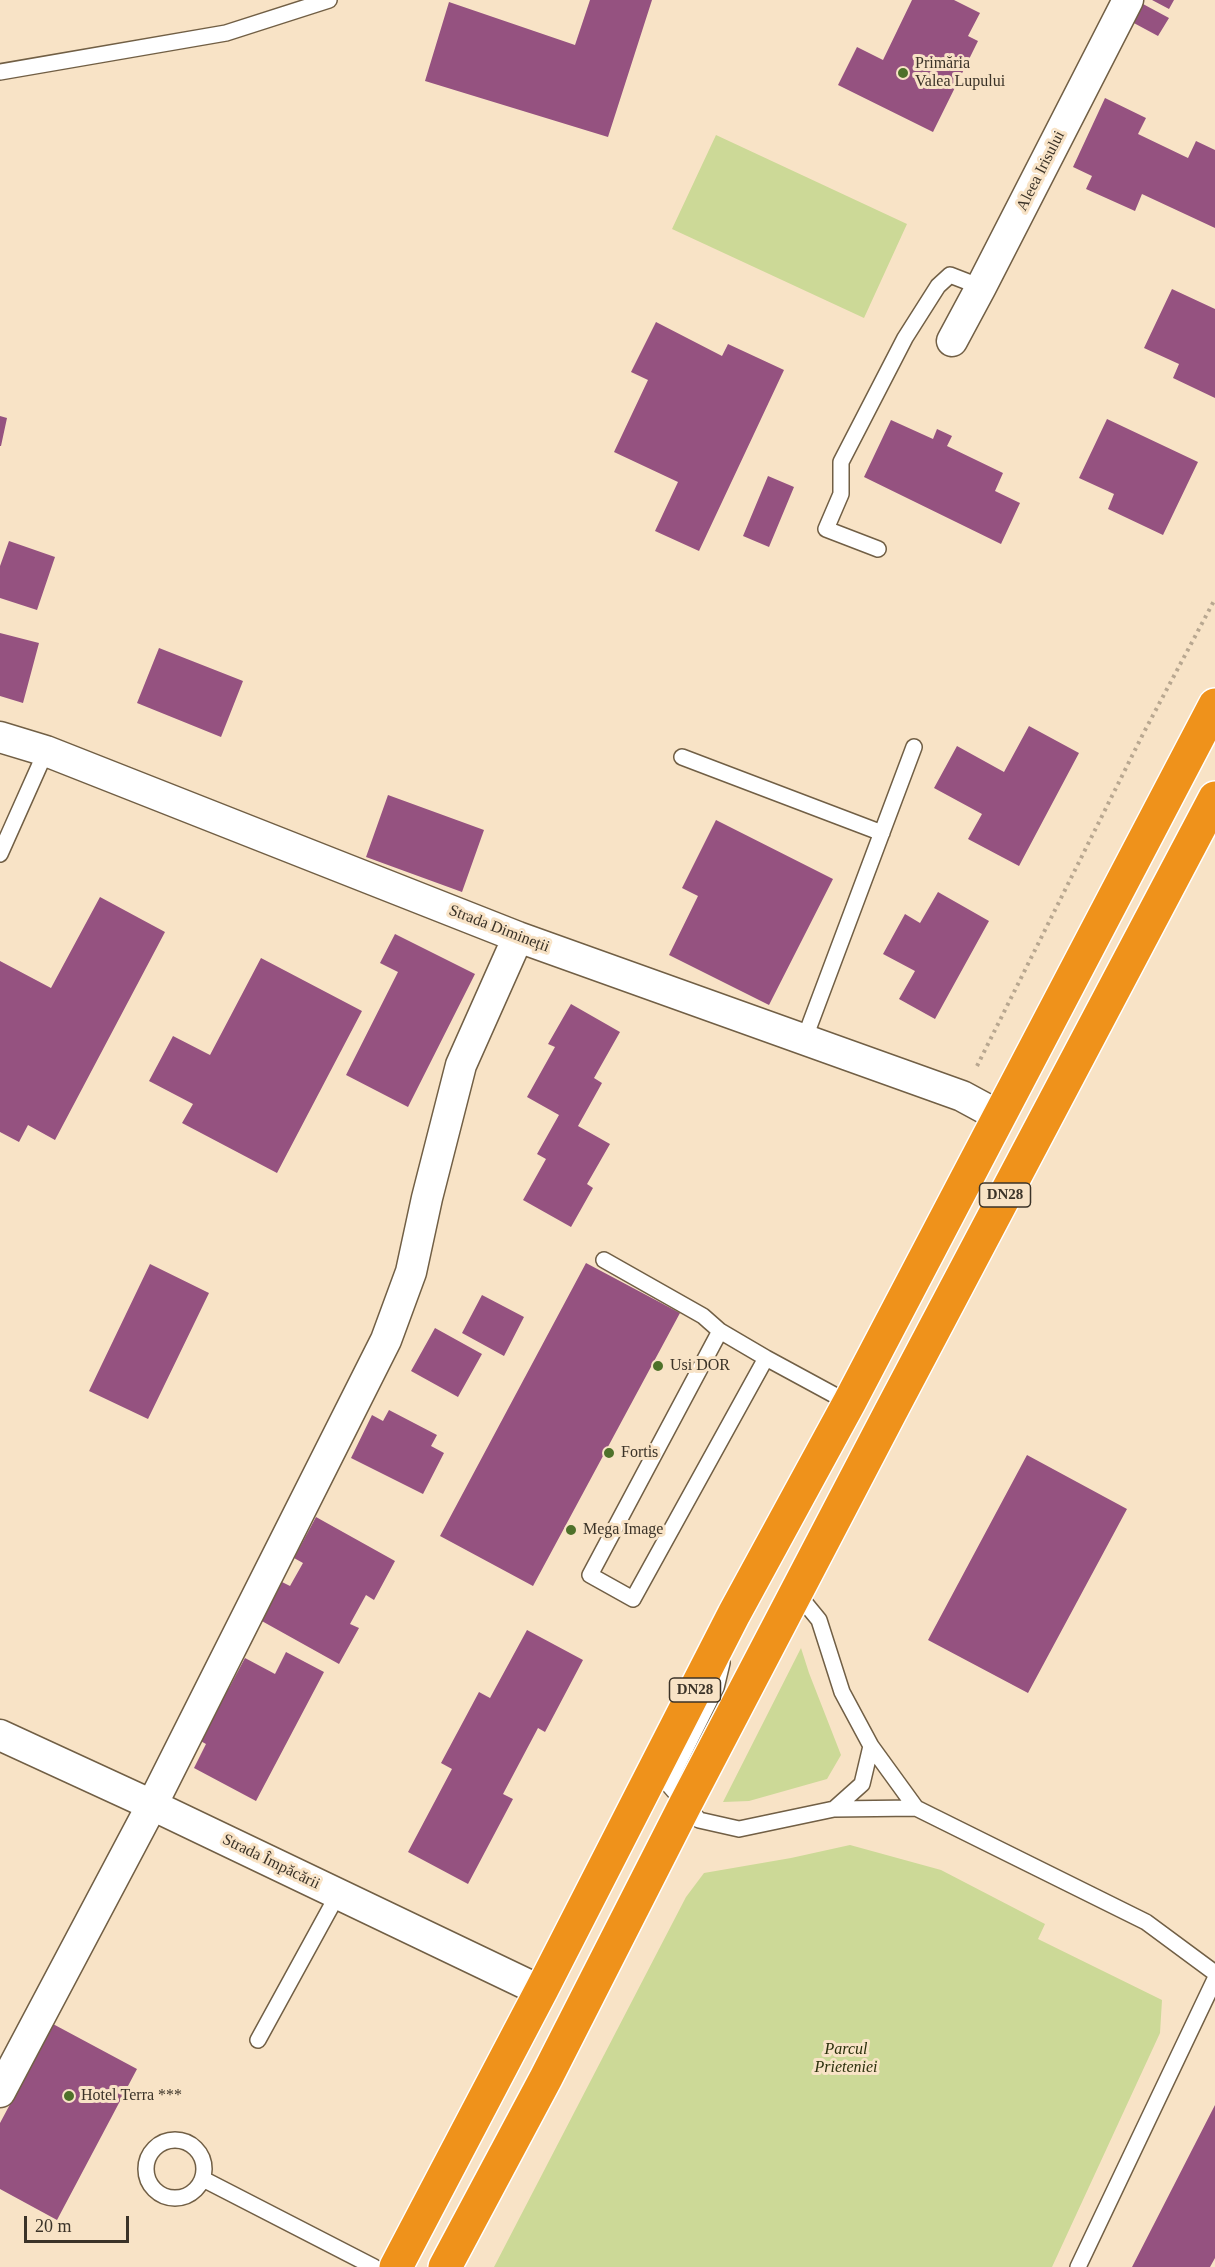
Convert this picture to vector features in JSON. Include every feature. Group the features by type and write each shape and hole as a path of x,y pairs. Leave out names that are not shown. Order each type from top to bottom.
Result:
{"highway":[{"name":"DN28","path":"396,2267 541,1991 734,1614 849,1403 1215,705"},
{"name":"DN28","path":"446,2267 796,1592 1215,798"}],"street":[{"name":"Aleea Irisului","path":"952,341 1128,0"},
{"name":"Strada Dimineții","path":"0,738 46,751 518,937 962,1096 999,1116"},
{"path":"0,2092 152,1805 386,1340 411,1272 427,1198 461,1065 518,937"},
{"name":"Strada Împăcării","path":"0,1735 541,1991"}],"lane":[{"path":"0,72 226,33 329,0"},
{"path":"878,549 825,529 841,494 841,462 905,338 938,286 950,275 981,287"},
{"path":"804,1040 914,747"},
{"path":"0,854 46,751"},
{"path":"682,757 882,833"},
{"path":"604,1260 703,1316 720,1331 766,1358 849,1403"},
{"path":"720,1331 590,1575 633,1599 766,1358"},
{"path":"796,1592 819,1620 842,1692 870,1746 916,1808 1146,1922 1215,1973"},
{"path":"734,1614 716,1688 668,1784 699,1820 739,1829 834,1809 916,1808"},
{"path":"834,1809 861,1784 870,1746"},
{"path":"258,2040 338,1894"},
{"path":"1078,2267 1215,1979"},
{"path":"203,2179 374,2267"}],"path":[{"path":"962,1096 1143,734 1215,599"}],"green space":[{"path":"716,135 907,224 864,318 672,229"},
{"path":"801,1648 841,1755 827,1779 749,1801 723,1802"},
{"name":"Parcul Prieteniei","path":"850,1845 941,1870 1045,1924 1038,1939 1162,2000 1160,2033 1052,2267 494,2267 686,1897 704,1873"}],"building":[{"path":"590,0 652,0 608,137 425,81 449,2 575,45"},
{"name":"Primăria Valea Lupului","path":"912,0 954,0 980,13 968,36 978,41 933,132 838,85 857,47 883,60"},
{"path":"1152,0 1174,0 1169,9"},
{"path":"1143,4 1169,18 1158,36 1132,22"},
{"path":"1105,98 1146,118 1138,134 1188,158 1196,141 1215,150 1215,228 1142,194 1135,211 1086,189 1092,176 1073,167"},
{"path":"1172,289 1215,309 1215,398 1173,378 1179,364 1144,348"},
{"path":"656,322 722,356 728,344 784,370 699,551 655,531 678,482 614,452 648,380 631,372"},
{"path":"0,416 7,418 1,446 0,446"},
{"path":"1107,419 1198,462 1163,535 1108,509 1114,494 1079,478"},
{"path":"891,420 933,439 937,429 952,436 947,446 1003,473 995,491 1020,503 1001,544 864,477"},
{"path":"768,476 794,487 769,547 743,536"},
{"path":"9,541 55,557 37,610 0,598 0,566"},
{"path":"0,633 39,643 23,703 0,696"},
{"path":"159,648 243,681 221,737 137,703"},
{"path":"1029,726 1079,753 1019,866 968,839 982,814 934,788 957,746 1004,772"},
{"path":"388,795 484,830 462,892 366,857"},
{"path":"716,820 833,879 769,1005 669,955 698,896 682,888"},
{"path":"938,892 989,921 935,1019 899,999 915,971 883,954 905,914 920,923"},
{"path":"100,897 165,932 55,1140 28,1125 19,1142 0,1132 0,961 51,988"},
{"path":"395,934 475,974 408,1107 346,1075 398,972 380,963"},
{"path":"261,958 362,1011 277,1173 182,1123 193,1104 149,1081 173,1036 210,1055"},
{"path":"571,1004 620,1032 594,1078 602,1083 578,1126 610,1144 587,1184 593,1188 571,1227 523,1200 546,1159 537,1154 559,1115 527,1097 555,1047 548,1044"},
{"path":"586,1263 680,1313 533,1586 440,1536"},
{"path":"150,1264 209,1293 148,1419 89,1391"},
{"path":"482,1295 524,1317 504,1356 462,1333"},
{"path":"435,1328 482,1354 458,1397 411,1371"},
{"path":"389,1410 437,1435 431,1446 444,1453 423,1494 351,1458 372,1415 383,1421"},
{"path":"1027,1455 1127,1509 1028,1693 928,1640"},
{"path":"316,1517 395,1561 374,1600 366,1595 350,1624 359,1628 339,1664 260,1620 282,1582 290,1586 303,1563 294,1558"},
{"path":"527,1630 583,1660 545,1732 538,1728 503,1794 513,1799 468,1884 408,1852 452,1769 441,1763 479,1692 490,1698"},
{"path":"286,1652 324,1672 256,1801 194,1768 206,1744 195,1738 223,1685 229,1688 245,1658 275,1674"},
{"name":"Hotel Terra ***","path":"53,2024 137,2069 57,2220 0,2189 0,2123"},
{"path":"1215,2105 1215,2258 1210,2267 1132,2267"}],"place":[{"name":"Primăria Valea Lupului","path":"903,73"},
{"name":"Usi DOR","path":"658,1366"},
{"name":"Fortis","path":"609,1453"},
{"name":"Mega Image","path":"571,1530"},
{"name":"Hotel Terra ***","path":"69,2096"}]}
